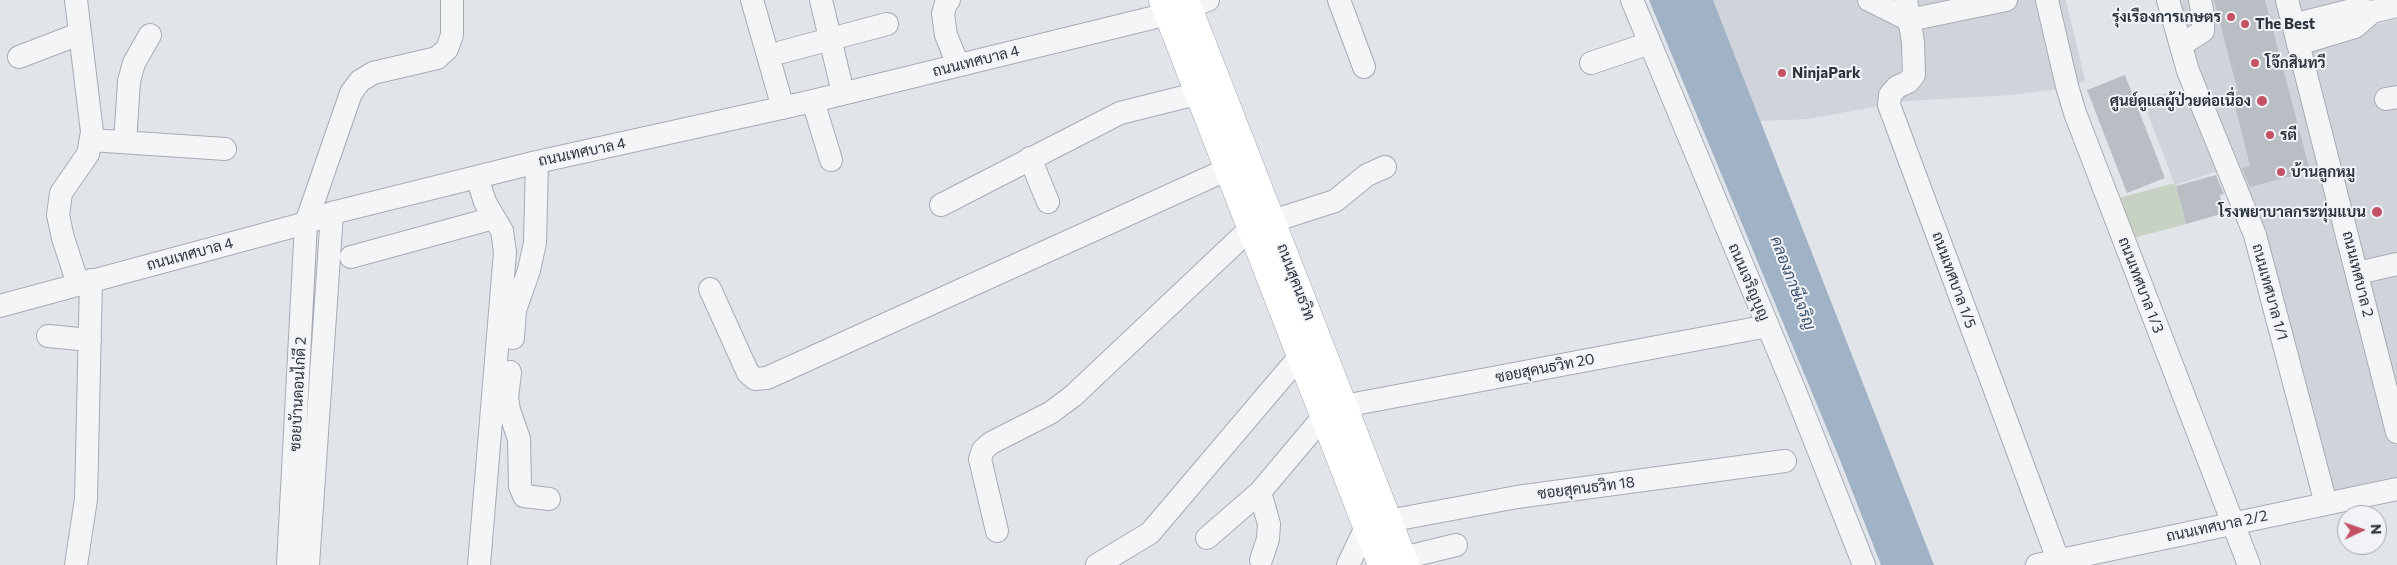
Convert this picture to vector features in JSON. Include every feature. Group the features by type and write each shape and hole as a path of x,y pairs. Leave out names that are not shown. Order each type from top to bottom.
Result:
{"main road":[{"name":"ถนนสุคนธวิท","path":"1182,4 1209,91 1228,169 1261,224 1301,354 1334,411"},
{"name":"ถนนสุคนธวิท","path":"1209,91 1377,523 1397,563"}],"street":[{"path":"76,0 92,132 88,154 60,193 59,208 63,238 78,284 90,340 86,498 76,565"},
{"name":"ซอยบัานดอนไก่ดี 2","path":"288,565 306,223 351,93 360,81 373,73 437,58 442,54 447,49 452,35 452,0"},
{"path":"752,0 783,108"},
{"path":"821,0 843,93"},
{"path":"949,0 946,3 943,14 946,35 958,65"},
{"path":"1339,0 1364,67"},
{"name":"ถนนเจริญบุญ","path":"1632,0 1768,326 1864,565"},
{"path":"1869,0 1908,10 2006,0"},
{"name":"ถนนเทศบาล 1/3","path":"2047,0 2075,113 2249,565"},
{"name":"ถนนเทศบาล 1/1","path":"2168,0 2188,71 2255,235 2326,504"},
{"path":"2180,45 2203,31 2203,15 2200,0"},
{"name":"ถนนเทศบาล 2","path":"2287,0 2397,432"},
{"name":"ถนนเทศบาล 4","path":"0,306 306,223 332,213 537,162 813,101 958,65 1182,4"},
{"path":"2296,34 2355,27 2372,12 2397,6"},
{"name":"ถนนเทศบาล 1/5","path":"1908,10 1914,75 1908,82 1897,86 1890,96 1889,105 2051,563"},
{"path":"782,52 887,24"},
{"path":"19,57 79,34"},
{"path":"125,142 129,81 134,63 150,35"},
{"path":"1591,63 1650,43"},
{"path":"941,205 1120,113 1209,91"},
{"path":"813,101 831,160"},
{"path":"91,140 226,149"},
{"path":"1030,158 1048,202"},
{"path":"537,162 535,243 529,270 515,310 508,398 509,410 519,439 520,486 524,496 549,499"},
{"path":"996,530 980,459 983,450 991,443 1050,413 1073,396 1261,224 1323,207 1348,192 1367,175 1385,167"},
{"path":"710,289 748,373 755,379 767,378 1228,169"},
{"path":"477,177 485,202 502,230 505,252 479,565"},
{"path":"308,565 332,213"},
{"path":"351,257 494,218"},
{"path":"52,243 78,284"},
{"path":"2358,273 2397,264"},
{"name":"ซอยสุคนธวิท 20","path":"1334,411 1768,326"},
{"path":"48,336 90,340"},
{"path":"1097,565 1150,532 1301,354"},
{"path":"1207,538 1260,492 1334,411"},
{"name":"ซอยสุคนธวิท 18","path":"1377,523 1518,497 1784,461"},
{"name":"ถนนเทศบาล 2/2","path":"2051,563 2397,489"},
{"path":"1260,492 1269,524 1268,539 1261,560"},
{"path":"1348,565 1377,523"},
{"path":"1397,563 1456,545"}],"shaded area":[{"path":"1713,0 2066,0 2085,80 2075,87 2011,95 1906,101 1809,119 1760,121"},
{"path":"2174,0 2346,0 2356,34 2375,25 2397,19 2397,499 2367,505 2337,505 2337,511 2323,514 2254,215 2192,67"},
{"path":"2190,91 2222,170 2175,185 2141,96"}],"green space":[{"path":"2175,183 2186,224 2133,238 2119,198"}],"water":[{"name":"คลองภาษีเจริญ","path":"1649,0 1713,0 1934,565 1881,565 1840,460"}],"building":[{"path":"2214,0 2265,0 2310,171 2250,187 2242,168 2250,166 2232,93 2238,92"},
{"path":"2125,75 2165,178 2127,193 2087,90"},
{"path":"2216,175 2224,194 2220,195 2224,213 2186,224 2176,186"}],"place":[{"name":"รุ่งเรืองการเกษตร","path":"2231,17"},
{"name":"The Best","path":"2245,24"},
{"name":"โจ๊กสินทวี","path":"2255,63"},
{"name":"NinjaPark","path":"1782,73"},
{"name":"ศูนย์ดูแลผู้ป่วยต่อเนื่อง","path":"2262,101"},
{"name":"รตี","path":"2270,135"},
{"name":"บ้านลูกหมู","path":"2281,172"},
{"name":"โรงพยาบาลกระทุ่มแบน","path":"2377,212"}]}
